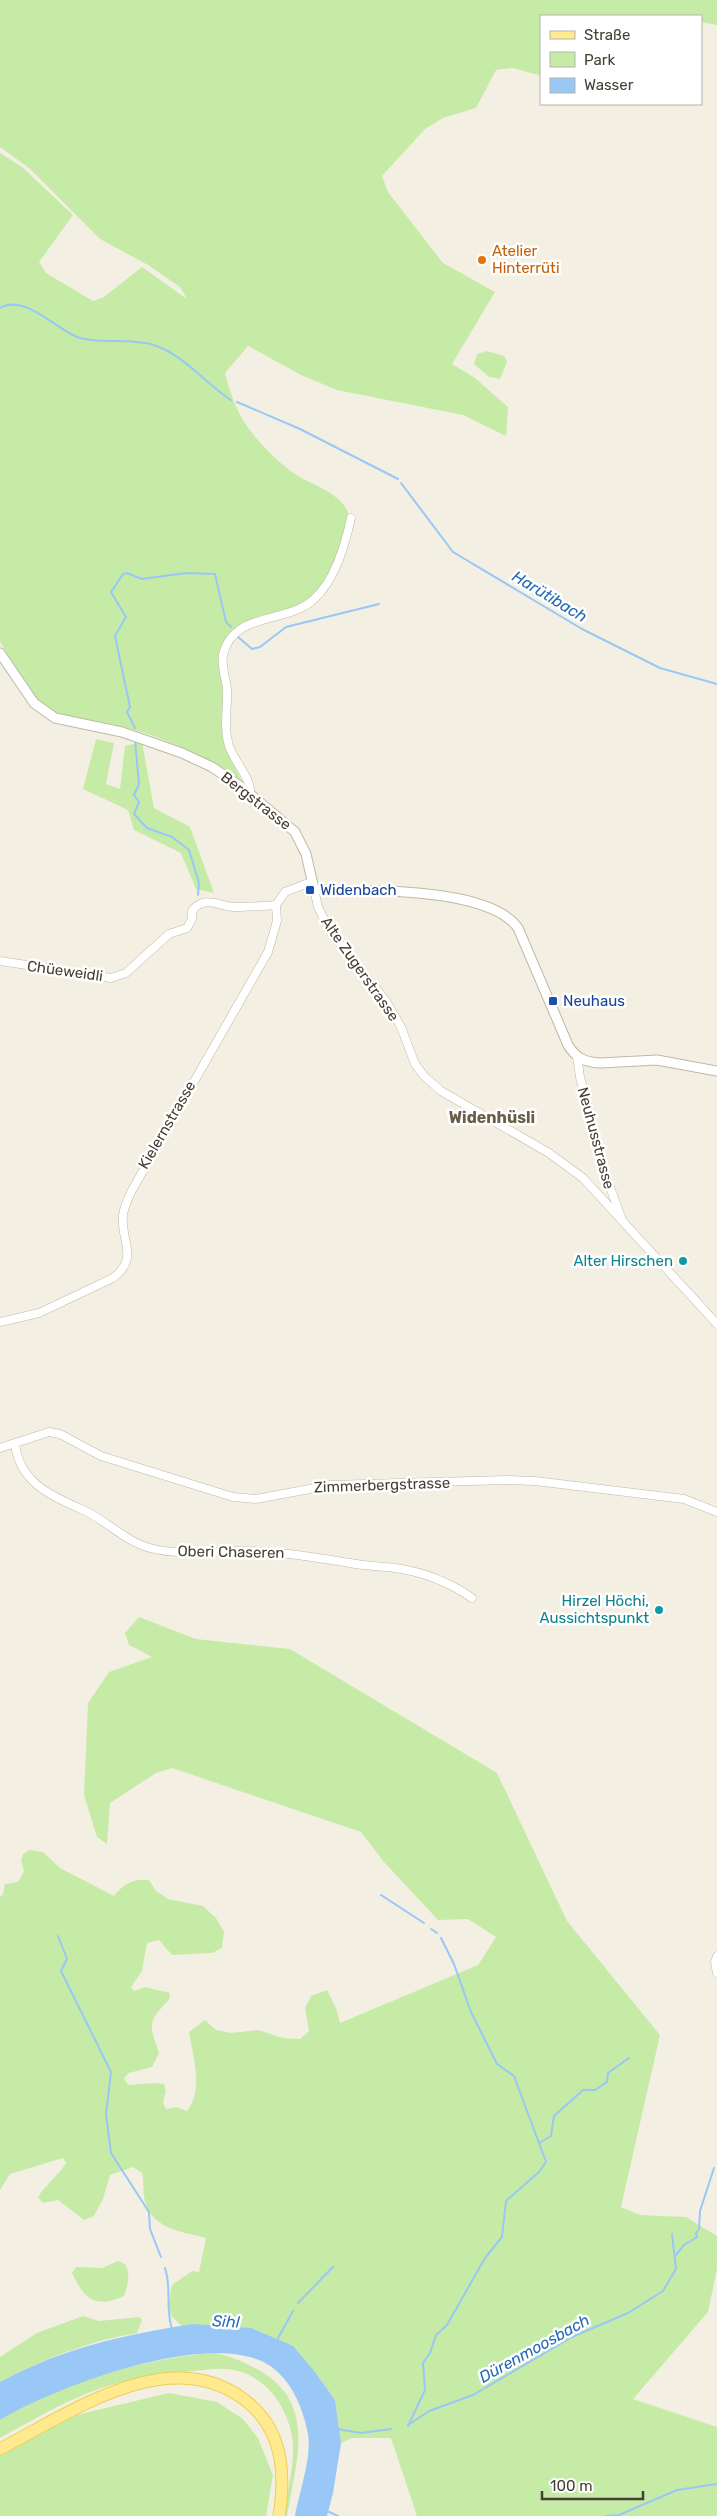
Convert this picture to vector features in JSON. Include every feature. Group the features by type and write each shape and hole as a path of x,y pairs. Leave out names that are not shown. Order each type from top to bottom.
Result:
{"main road":[{"path":"0,2449 100,2396 150,2381 191,2380 226,2389 258,2412 275,2440 283,2473 279,2516"},
{"path":"62,2417 121,2394 151,2386 190,2386 223,2395 253,2416 269,2442 276,2473 274,2516"}],"street":[{"path":"250,794 249,786 233,755 227,738 225,722 227,691 223,656 228,643 240,629 248,624 300,608 319,594 340,557 351,518"},
{"name":"Bergstrasse","path":"0,653 27,694 47,714 64,722 122,732 182,753 212,767 250,794 295,832 306,854 312,885"},
{"path":"276,905 285,892 312,885 425,894 487,906 505,915 518,928 568,1045 577,1057 600,1064 657,1060 717,1071"},
{"name":"Alte Zugerstrasse","path":"312,885 318,907 331,933 390,1007 415,1064 424,1076 441,1091 549,1153 583,1178 717,1324"},
{"name":"Chüeweidli","path":"0,962 111,978 126,973 169,934 187,928 192,918 192,911 197,905 213,902 233,908 276,905"},
{"name":"Kielernstrasse","path":"0,1322 39,1313 113,1278 123,1271 128,1252 123,1215 131,1192 268,952 277,921 276,905"},
{"name":"Neuhusstrasse","path":"577,1057 580,1078 604,1171 621,1218"},
{"name":"Zimmerbergstrasse","path":"0,1448 49,1432 60,1434 101,1456 233,1497 256,1499 331,1485 506,1480 535,1481 684,1499 717,1512"},
{"path":"0,1448 16,1455 15,1444"},
{"name":"Oberi Chaseren","path":"16,1455 27,1476 42,1491 99,1518 137,1543 151,1548 189,1553 241,1551 292,1553 351,1564 395,1568 436,1578 472,1598"},
{"path":"717,1956 715,1962 717,1973"}],"green space":[{"path":"0,0 717,0 717,25 702,22 702,15 540,15 540,76 513,68 496,70 476,108 443,118 425,129 382,176 388,192 443,263 495,292 452,364 475,378 508,407 506,436 463,415 337,390 301,375 248,346 225,373 240,415 259,442 275,458 298,476 338,499 348,513 349,521 344,543 333,568 326,580 310,599 301,605 241,624 231,631 224,641 220,655 223,692 222,729 229,753 243,783 198,755 166,741 108,723 52,711 37,699 30,690 15,669 0,641 0,153 22,167 73,215 39,262 46,273 93,301 104,297 142,267 187,299 180,287 148,265 100,239 29,168 0,147"},
{"path":"487,351 504,356 507,362 500,379 489,377 474,364 477,354"},
{"path":"96,739 114,743 106,784 120,789 125,746 142,742 154,808 190,827 214,893 196,889 181,853 134,830 128,810 83,789"},
{"path":"139,1617 196,1639 290,1649 497,1773 567,1921 660,2035 621,2207 640,2215 686,2217 717,2236 717,2269 708,2312 633,2399 717,2427 717,2516 417,2516 391,2438 352,2438 341,2443 335,2400 315,2372 192,2324 182,2326 171,2316 169,2304 172,2285 192,2271 199,2272 206,2238 168,2227 153,2216 147,2208 144,2197 142,2173 133,2167 110,2175 103,2199 94,2216 84,2220 58,2200 43,2203 38,2197 66,2163 63,2158 10,2174 0,2190 0,1896 3,1895 5,1884 18,1882 24,1871 21,1861 23,1854 30,1850 43,1852 60,1868 114,1896 129,1883 138,1880 149,1880 156,1891 168,1899 203,1906 216,1918 224,1932 222,1948 212,1953 172,1955 159,1940 147,1943 142,1971 131,1987 134,1991 145,1987 170,1993 169,2000 157,2013 152,2024 153,2036 159,2053 152,2067 129,2073 124,2078 128,2085 164,2084 166,2091 163,2102 166,2109 176,2107 187,2111 192,2102 195,2093 196,2073 189,2032 205,2020 216,2030 231,2033 258,2030 283,2038 300,2039 309,2031 305,2008 311,1996 327,1990 336,2008 340,2023 478,1965 496,1937 468,1919 438,1920 384,1862 361,1832 172,1768 156,1773 110,1803 107,1844 97,1837 84,1795 88,1703 109,1672 152,1657 129,1645 125,1633"},
{"path":"118,2261 125,2264 128,2280 124,2296 114,2300 98,2302 92,2300 82,2290 72,2273 76,2267 102,2268"},
{"path":"83,2316 99,2321 139,2317 142,2320 137,2333 119,2336 67,2352 0,2382 0,2357 37,2333"},
{"path":"211,2353 241,2361 257,2369 276,2383 289,2398 296,2416 298,2454 287,2516 283,2516 291,2472 293,2445 287,2418 273,2394 263,2384 240,2371 210,2369 154,2376 114,2384 66,2403 0,2438 0,2420 49,2394 129,2367 184,2356"},
{"path":"169,2393 217,2402 243,2419 258,2438 273,2475 266,2516 0,2516 0,2454 76,2415"}],"water":[{"path":"192,2324 251,2328 293,2346 335,2400 341,2443 333,2493 327,2516 295,2516 307,2464 309,2443 306,2424 295,2395 283,2377 267,2364 241,2355 208,2353 132,2366 56,2392 0,2420 0,2382 24,2370 93,2344"}],"waterway":[{"name":"Harütibach","path":"0,308 9,305 29,308 67,332 83,339 135,341 154,345 185,362 231,400"},
{"name":"Harütibach","path":"237,402 300,429 398,479"},
{"name":"Harütibach","path":"401,483 453,552 582,629 660,668 717,684"},
{"path":"135,728 127,712 130,707 115,636 126,617 111,592 123,574 127,573 142,579 186,573 215,574 226,622 231,627"},
{"path":"238,637 252,649 260,647 286,627 379,604"},
{"path":"135,740 139,784 134,795 139,802 134,814 147,828 172,837 189,850 199,883 198,895"},
{"path":"381,1895 424,1923"},
{"path":"431,1929 437,1933"},
{"path":"58,1936 67,1959 61,1971 111,2072 106,2114 111,2153 149,2212 150,2229 161,2257"},
{"path":"408,2426 425,2390 423,2363 430,2353 436,2335 447,2325 485,2258 502,2237 506,2201 539,2172 546,2162 514,2076 497,2064 471,2012 454,1964 441,1938"},
{"path":"539,2143 551,2136 554,2116 583,2090 595,2090 607,2082 608,2073 629,2058"},
{"name":"Dürenmoosbach","path":"675,2256 684,2245 697,2237 700,2211 714,2168"},
{"name":"Dürenmoosbach","path":"408,2425 429,2411 473,2395 572,2337 628,2313 663,2291 676,2269 672,2234"},
{"path":"298,2303 333,2267"},
{"path":"165,2268 172,2329"},
{"path":"277,2340 293,2311"},
{"path":"337,2429 361,2433 391,2429"},
{"path":"606,2516 619,2515 677,2490 717,2484"},
{"path":"327,2511 338,2516"}],"place":[{"name":"Atelier Hinterrüti","path":"482,260"},
{"name":"Widenbach","path":"310,890"},
{"name":"Neuhaus","path":"553,1001"},
{"name":"Alter Hirschen","path":"683,1261"},
{"name":"Hirzel Höchi, Aussichtspunkt","path":"659,1610"}],"district":[{"name":"Widenhüsli","path":"492,1117"}],"water label":[{"name":"Sihl","path":"226,2321"}]}
